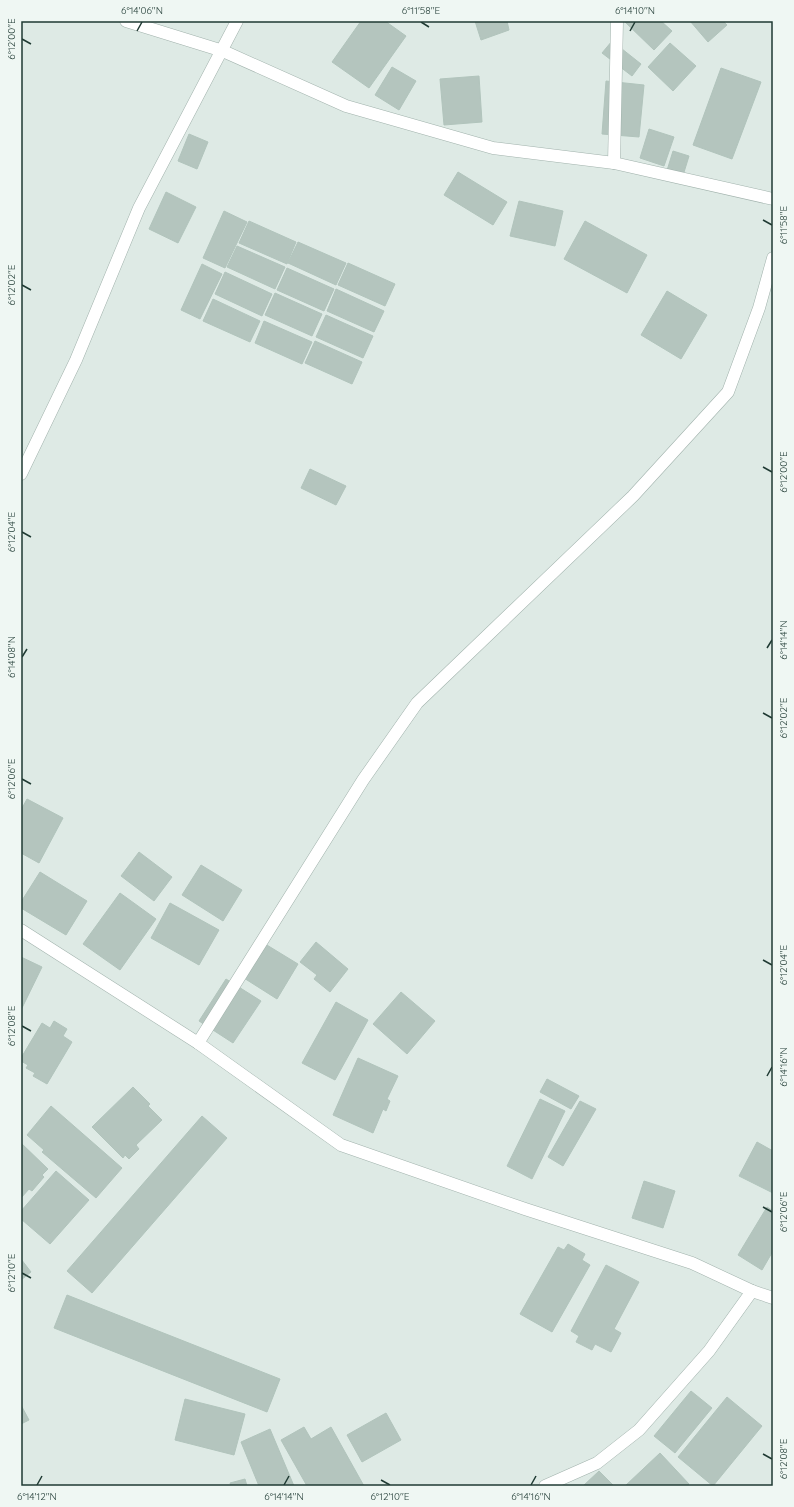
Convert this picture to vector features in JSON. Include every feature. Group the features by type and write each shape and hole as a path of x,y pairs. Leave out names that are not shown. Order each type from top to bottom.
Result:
{"street":[{"path":"126,21 223,51 346,106 493,148 614,163 773,199"},
{"path":"21,474 76,360 139,208 223,51 237,21"},
{"path":"614,163 617,21"},
{"path":"198,1043 363,780 417,704 633,496 728,392 759,308 773,258"},
{"path":"21,930 198,1043 341,1145 525,1209 692,1263 752,1291 773,1298"},
{"path":"544,1486 597,1463 640,1430 709,1351 752,1291"}],"building":[{"path":"361,21 385,21 406,36 369,88 332,62"},
{"path":"475,21 507,21 509,30 481,40"},
{"path":"661,21 672,31 654,50 625,22"},
{"path":"690,21 723,21 727,25 708,42"},
{"path":"612,41 641,64 632,76 602,53"},
{"path":"670,43 696,66 673,91 648,67"},
{"path":"392,67 416,81 399,110 375,95"},
{"path":"721,68 761,82 732,159 693,145"},
{"path":"479,76 482,122 444,125 440,79"},
{"path":"606,81 644,85 639,137 602,134"},
{"path":"649,129 674,137 664,166 640,158"},
{"path":"189,134 208,142 197,169 178,161"},
{"path":"673,151 689,156 681,182 665,177"},
{"path":"458,172 507,202 493,225 444,195"},
{"path":"166,192 196,207 178,243 149,229"},
{"path":"519,201 563,211 555,246 510,236"},
{"path":"224,211 247,222 225,268 203,258"},
{"path":"249,221 296,242 287,264 239,243"},
{"path":"585,221 647,255 627,293 564,259"},
{"path":"298,242 346,263 336,285 288,263"},
{"path":"237,246 285,267 275,289 227,267"},
{"path":"348,263 395,284 385,306 338,285"},
{"path":"202,264 222,274 200,319 181,310"},
{"path":"287,268 334,289 324,311 277,290"},
{"path":"225,272 272,294 262,316 215,294"},
{"path":"336,289 384,311 374,332 327,311"},
{"path":"667,291 707,315 681,359 641,335"},
{"path":"275,293 322,314 312,336 265,315"},
{"path":"213,299 260,321 250,342 203,321"},
{"path":"326,315 373,336 363,358 316,337"},
{"path":"264,321 312,342 302,364 255,343"},
{"path":"315,341 362,362 352,384 305,363"},
{"path":"310,469 346,486 336,505 301,488"},
{"path":"27,799 63,818 39,863 21,853 21,810"},
{"path":"139,852 172,877 154,901 121,876"},
{"path":"201,865 242,890 223,921 182,895"},
{"path":"40,872 87,901 66,935 21,908 21,902"},
{"path":"120,893 156,919 120,970 83,944"},
{"path":"170,903 219,930 199,965 151,938"},
{"path":"257,939 298,964 277,999 236,973"},
{"path":"316,942 348,969 330,992 314,979 317,975 300,962"},
{"path":"21,957 42,967 21,1010"},
{"path":"226,979 261,1001 233,1043 199,1021"},
{"path":"401,992 435,1021 407,1054 373,1024"},
{"path":"336,1002 368,1020 335,1080 302,1063"},
{"path":"54,1021 67,1029 63,1036 72,1042 47,1084 33,1076 35,1073 26,1068 28,1065 21,1061 21,1058 42,1023 50,1028"},
{"path":"358,1058 398,1076 387,1099 390,1101 386,1111 383,1109 373,1133 333,1115"},
{"path":"547,1079 579,1096 571,1109 540,1092"},
{"path":"133,1087 150,1104 148,1106 162,1120 136,1145 139,1149 129,1159 125,1155 123,1158 92,1127"},
{"path":"540,1099 565,1111 532,1179 507,1166"},
{"path":"580,1101 596,1109 563,1166 548,1157"},
{"path":"51,1106 122,1168 96,1198 42,1152 44,1150 27,1135"},
{"path":"202,1116 227,1138 92,1293 67,1271"},
{"path":"757,1142 773,1151 773,1193 739,1176"},
{"path":"21,1143 48,1169 42,1175 44,1177 32,1191 29,1189 21,1198"},
{"path":"56,1171 89,1200 50,1244 21,1219 21,1211"},
{"path":"644,1181 675,1191 663,1228 632,1218"},
{"path":"767,1207 773,1211 773,1251 762,1270 738,1255"},
{"path":"568,1244 585,1254 582,1260 590,1265 552,1332 520,1314 558,1247 564,1250"},
{"path":"21,1259 31,1272 21,1280"},
{"path":"606,1265 639,1282 614,1329 621,1333 611,1352 595,1344 592,1350 576,1342 579,1336 571,1331"},
{"path":"67,1295 280,1379 267,1412 54,1328"},
{"path":"691,1391 712,1408 675,1453 654,1436"},
{"path":"727,1397 762,1426 713,1486 678,1457"},
{"path":"185,1399 245,1414 234,1455 175,1440"},
{"path":"21,1405 29,1420 21,1424"},
{"path":"386,1413 401,1440 362,1462 347,1435"},
{"path":"304,1427 311,1439 331,1427 364,1486 307,1486 281,1440"},
{"path":"270,1429 294,1486 259,1486 241,1442"},
{"path":"660,1453 689,1484 687,1486 625,1486"},
{"path":"599,1471 614,1486 583,1486"},
{"path":"245,1479 247,1486 231,1486 230,1483"}]}
